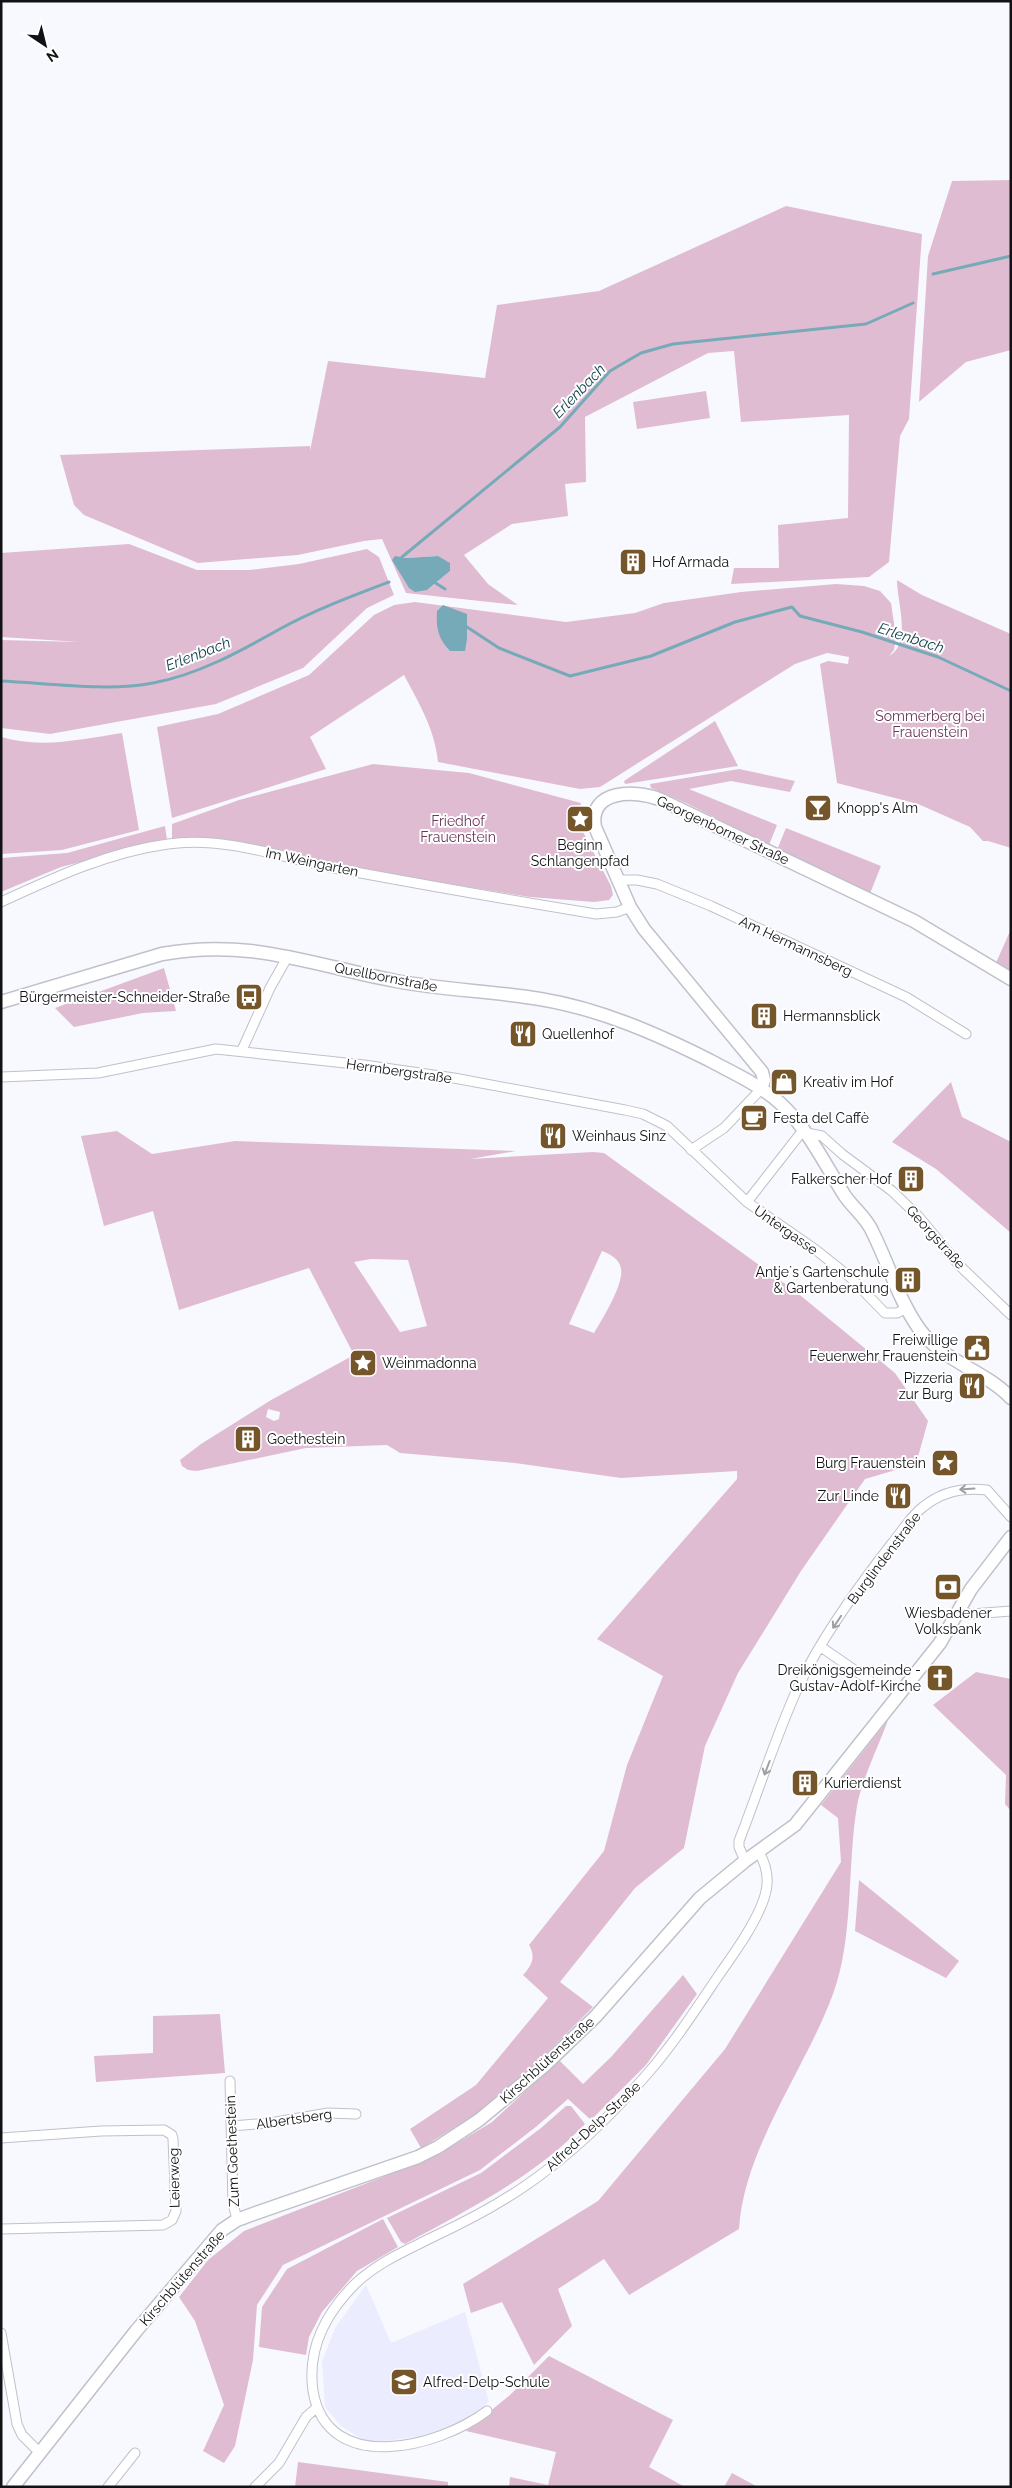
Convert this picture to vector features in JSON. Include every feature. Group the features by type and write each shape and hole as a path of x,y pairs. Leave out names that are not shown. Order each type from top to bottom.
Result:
{"main road":[{"name":"Georgenborner Straße","path":"761,1089 764,1080 762,1072 644,928 630,907 595,827 595,813 600,805 615,795 627,792 644,794 666,802 914,921 1011,979"},
{"name":"Quellbornstraße","path":"1,1002 162,954 186,949 233,948 288,956 418,985 540,999 574,1007 656,1034 761,1089"},
{"path":"761,1089 780,1103 806,1131 850,1202 870,1226 907,1308 921,1331 939,1350 992,1382 1010,1397"},
{"name":"Kirschblütenstraße","path":"13,2487 205,2248 222,2230 237,2220 418,2157 459,2135 544,2066 596,2016 700,1898 745,1860 795,1825 940,1643 971,1589 1011,1537"}],"street":[{"name":"Im Weingarten","path":"1,902 70,870 103,859 169,844 202,842 228,844 338,868 596,914 617,912 630,907"},
{"name":"Am Hermannsberg","path":"618,880 637,880 657,884 711,906 906,997 966,1034"},
{"path":"242,1050 270,988 288,956"},
{"name":"Herrnbergstraße","path":"1,1077 98,1073 216,1049 242,1050 373,1066 597,1103 643,1114 667,1126 692,1150"},
{"path":"692,1150 724,1128 761,1089"},
{"path":"747,1202 806,1131"},
{"name":"Georgstraße","path":"806,1131 822,1136 842,1154 892,1191 918,1216 959,1264 1011,1315"},
{"name":"Untergasse","path":"692,1150 747,1202 844,1272 885,1313 897,1313 907,1308"},
{"name":"Burglindenstraße","path":"745,1860 738,1847 739,1841 799,1685 821,1647 878,1560 914,1514 924,1506 952,1491 968,1488 987,1490 1011,1517"},
{"path":"959,1612 972,1614 1011,1611"},
{"path":"821,1647 869,1680"},
{"name":"Alfred-Delp-Straße","path":"486,2411 470,2424 437,2438 372,2447 347,2440 336,2434 316,2408 311,2374 316,2343 328,2318 355,2284 385,2262 495,2206 526,2185 559,2161 649,2072 742,1942 761,1904 768,1884 764,1861 759,1852"},
{"name":"Zum Goethestein","path":"230,2081 233,2203 237,2220"},
{"name":"Albertsberg","path":"232,2126 270,2123 328,2114 356,2114"},
{"name":"Leierweg","path":"1,2138 101,2131 164,2130 172,2135 173,2139 176,2211 172,2220 163,2224 1,2229"},
{"path":"1,2332 17,2424 22,2435 40,2454"},
{"path":"255,2487 279,2463 306,2417 316,2408"},
{"path":"108,2487 135,2453"}],"shaded area":[{"name":"Alfred-Delp-Schule","path":"366,2285 391,2343 465,2312 489,2402 457,2425 418,2437 368,2443 341,2426 325,2407 322,2362 335,2328"}],"green space":[{"path":"1011,180 1011,350 966,362 919,402 928,256 952,181"},
{"path":"786,206 922,234 909,419 900,436 889,562 869,577 731,584 734,568 779,568 778,525 848,518 849,415 741,422 734,351 708,353 585,417 586,482 565,484 568,516 512,524 464,555 488,584 518,605 406,593 382,539 298,555 198,563 84,515 74,505 60,455 310,446 310,451 328,361 485,378 497,305 599,291","holes":["401,556 406,558 438,556 450,571 427,590 402,577"]},
{"path":"706,391 710,418 637,429 633,402"},
{"path":"129,544 197,570 249,570 299,564 367,549 379,557 394,595 367,608 303,668 216,704 50,734 1,728 1,640 80,642 1,637 1,553"},
{"name":"Sommerberg bei Frauenstein","path":"897,580 922,595 1011,634 1011,848 983,841 970,827 918,804 837,783 820,664 828,661 848,664 849,657 827,653 795,664 600,787 580,789 438,762 430,728 421,706 404,675 310,737 326,769 172,818 157,727 218,714 309,675 374,615 394,605 415,602 566,622 635,613 664,603 741,592 836,584 864,586 880,591 891,603 896,637 894,650 889,656 896,650 902,632"},
{"path":"715,721 738,766 625,784 624,781"},
{"path":"122,733 139,830 62,850 1,854 1,737 16,741 47,743"},
{"name":"Friedhof Frauenstein","path":"373,764 469,773 581,803 578,817 580,826 611,886 613,895 609,900 594,902 530,897 393,875 226,841 172,839 172,824 239,800"},
{"path":"739,769 795,781 790,792 731,781 689,789 777,825 769,845 688,804 651,788 650,784"},
{"path":"165,826 167,840 61,867 1,892 1,858 67,853"},
{"path":"786,828 881,866 869,896 777,850"},
{"path":"1011,929 1011,975 995,965"},
{"path":"164,968 176,1011 143,1013 74,1027 55,1008"},
{"path":"951,1082 962,1117 1011,1142 1011,1233 936,1169 892,1142"},
{"path":"117,1131 152,1154 235,1141 516,1151 470,1159 604,1153 795,1291 895,1373 928,1421 916,1464 865,1479 801,1571 738,1673 705,1746 684,1848 635,1888 560,1982 593,2007 539,2061 475,2115 421,2148 410,2129 476,2085 548,1998 523,1975 529,1968 533,1957 529,1945 604,1851 627,1765 663,1676 597,1639 737,1479 737,1471 621,1478 515,1463 400,1453 387,1445 306,1448 197,1471 188,1470 182,1466 180,1460 201,1444 271,1400 354,1355 309,1268 179,1310 153,1211 104,1226 81,1136","holes":["602,1251 617,1260 620,1265 621,1276 612,1302 594,1333 569,1324","371,1259 408,1260 427,1326 400,1332 354,1262","268,1409 280,1412 279,1419 274,1421 266,1417"]},
{"path":"976,1672 1011,1679 1011,1811 1005,1804 1006,1775 933,1705"},
{"path":"888,1720 866,1775 857,1806 847,1925 840,1972 821,2023 777,2110 752,2169 743,2199 739,2229 629,2295 604,2259 558,2289 572,2326 534,2365 502,2302 471,2313 463,2284 598,2201 725,2049 841,1862 838,1818 821,1805"},
{"path":"859,1880 959,1961 946,1978 855,1931"},
{"path":"683,1975 697,1994 646,2065 591,2120 568,2099 537,2126 480,2170 283,2265 257,2305 253,2360 235,2446 224,2463 203,2451 224,2405 195,2321 179,2297 208,2260 244,2231 434,2157 492,2122 559,2060 583,2084 611,2057"},
{"path":"220,2014 225,2073 96,2082 94,2056 153,2053 153,2016"},
{"path":"566,2106 571,2106 585,2124 545,2160 476,2205 405,2244 401,2242 387,2218 481,2173 541,2128"},
{"path":"383,2219 398,2247 357,2271 322,2312 309,2337 306,2355 259,2347 262,2307 287,2269"},
{"path":"549,2356 673,2420 649,2467 685,2487 509,2487 510,2477 548,2485 556,2452 466,2431 510,2395"},
{"path":"298,2462 448,2482 448,2487 295,2487"},
{"path":"732,2473 758,2487 724,2487"}],"water":[{"path":"395,556 406,558 438,556 450,563 450,571 427,590 415,592 409,588 392,560"},
{"path":"443,605 467,614 465,651 450,651 440,637 437,611"}],"waterway":[{"path":"933,274 1011,256"},
{"name":"Erlenbach","path":"402,560 402,557 560,427 610,371 641,353 673,344 866,324 913,303"},
{"name":"Erlenbach","path":"1,681 117,687 135,686 169,679 202,669 304,616 389,582"},
{"name":"Erlenbach","path":"434,582 445,589"},
{"name":"Erlenbach","path":"467,627 499,648 570,676 651,656 735,622 792,607 800,616 862,632 938,657 1011,691"}],"place":[{"name":"Hof Armada","path":"633,562"},
{"name":"Knopp's Alm","path":"818,808"},
{"name":"Beginn Schlangenpfad","path":"580,819"},
{"name":"Bürgermeister-Schneider-Straße","path":"249,997"},
{"name":"Hermannsblick","path":"764,1016"},
{"name":"Quellenhof","path":"523,1034"},
{"name":"Kreativ im Hof","path":"784,1082"},
{"name":"Festa del Caffè","path":"754,1118"},
{"name":"Weinhaus Sinz","path":"553,1136"},
{"name":"Falkerscher Hof","path":"911,1179"},
{"name":"Antje´s Gartenschule & Gartenberatung","path":"908,1280"},
{"name":"Freiwillige Feuerwehr Frauenstein","path":"977,1348"},
{"name":"Weinmadonna","path":"363,1363"},
{"name":"Pizzeria zur Burg","path":"972,1386"},
{"name":"Goethestein","path":"248,1439"},
{"name":"Burg Frauenstein","path":"945,1463"},
{"name":"Zur Linde","path":"898,1496"},
{"name":"Wiesbadener Volksbank","path":"948,1587"},
{"name":"Dreikönigsgemeinde - Gustav-Adolf-Kirche","path":"940,1678"},
{"name":"Kurierdienst","path":"805,1783"},
{"name":"Alfred-Delp-Schule","path":"404,2382"}]}
